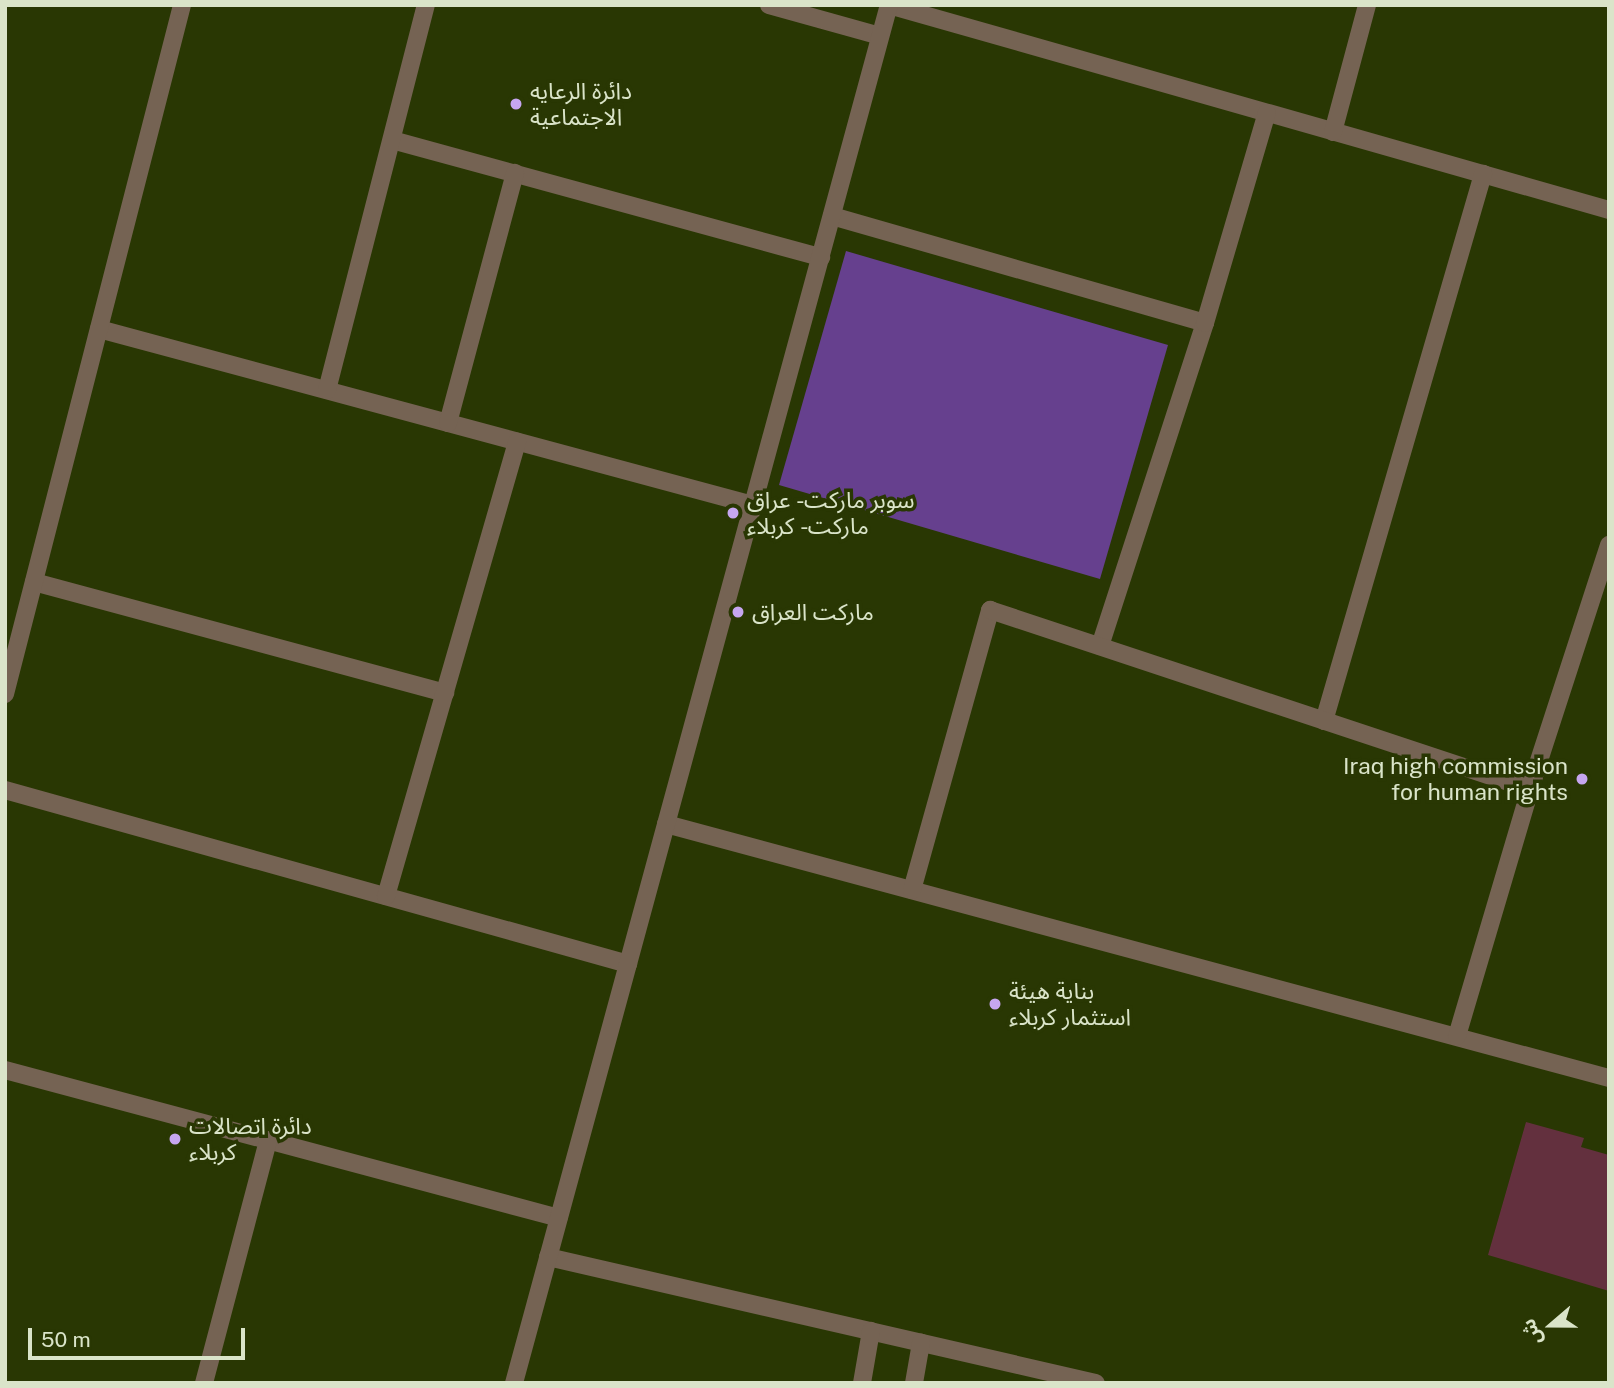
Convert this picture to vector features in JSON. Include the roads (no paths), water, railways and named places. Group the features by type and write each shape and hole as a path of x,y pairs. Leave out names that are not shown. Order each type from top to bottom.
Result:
{"street":[{"path":"5,694 182,5"},
{"path":"327,390 426,5"},
{"path":"769,5 880,36"},
{"path":"514,1383 889,5 1609,210"},
{"path":"1333,132 1367,5"},
{"path":"1100,646 1205,323 1266,113"},
{"path":"391,140 821,257"},
{"path":"448,423 515,173"},
{"path":"1324,721 1483,174"},
{"path":"832,216 1205,323"},
{"path":"99,329 753,505"},
{"path":"386,896 517,442"},
{"path":"1457,1037 1530,789 1609,545"},
{"path":"34,582 445,693"},
{"path":"912,890 990,610 1530,789"},
{"path":"5,790 628,964"},
{"path":"666,824 1609,1078"},
{"path":"5,1070 559,1218"},
{"path":"204,1383 268,1140"},
{"path":"548,1257 1096,1383"},
{"path":"862,1383 871,1331"},
{"path":"914,1383 921,1343"}],"place":[{"name":"دائرة الرعايه الاجتماعية","path":"516,104"},
{"name":"سوبر ماركت - عراق ماركت - كربلاء","path":"733,513"},
{"name":"ماركت العراق","path":"738,612"},
{"name":"Iraq high commission for human rights","path":"1582,779"},
{"name":"بناية هيئة استثمار كربلاء","path":"995,1004"},
{"name":"دائرة اتصالات كربلاء","path":"175,1139"}]}
